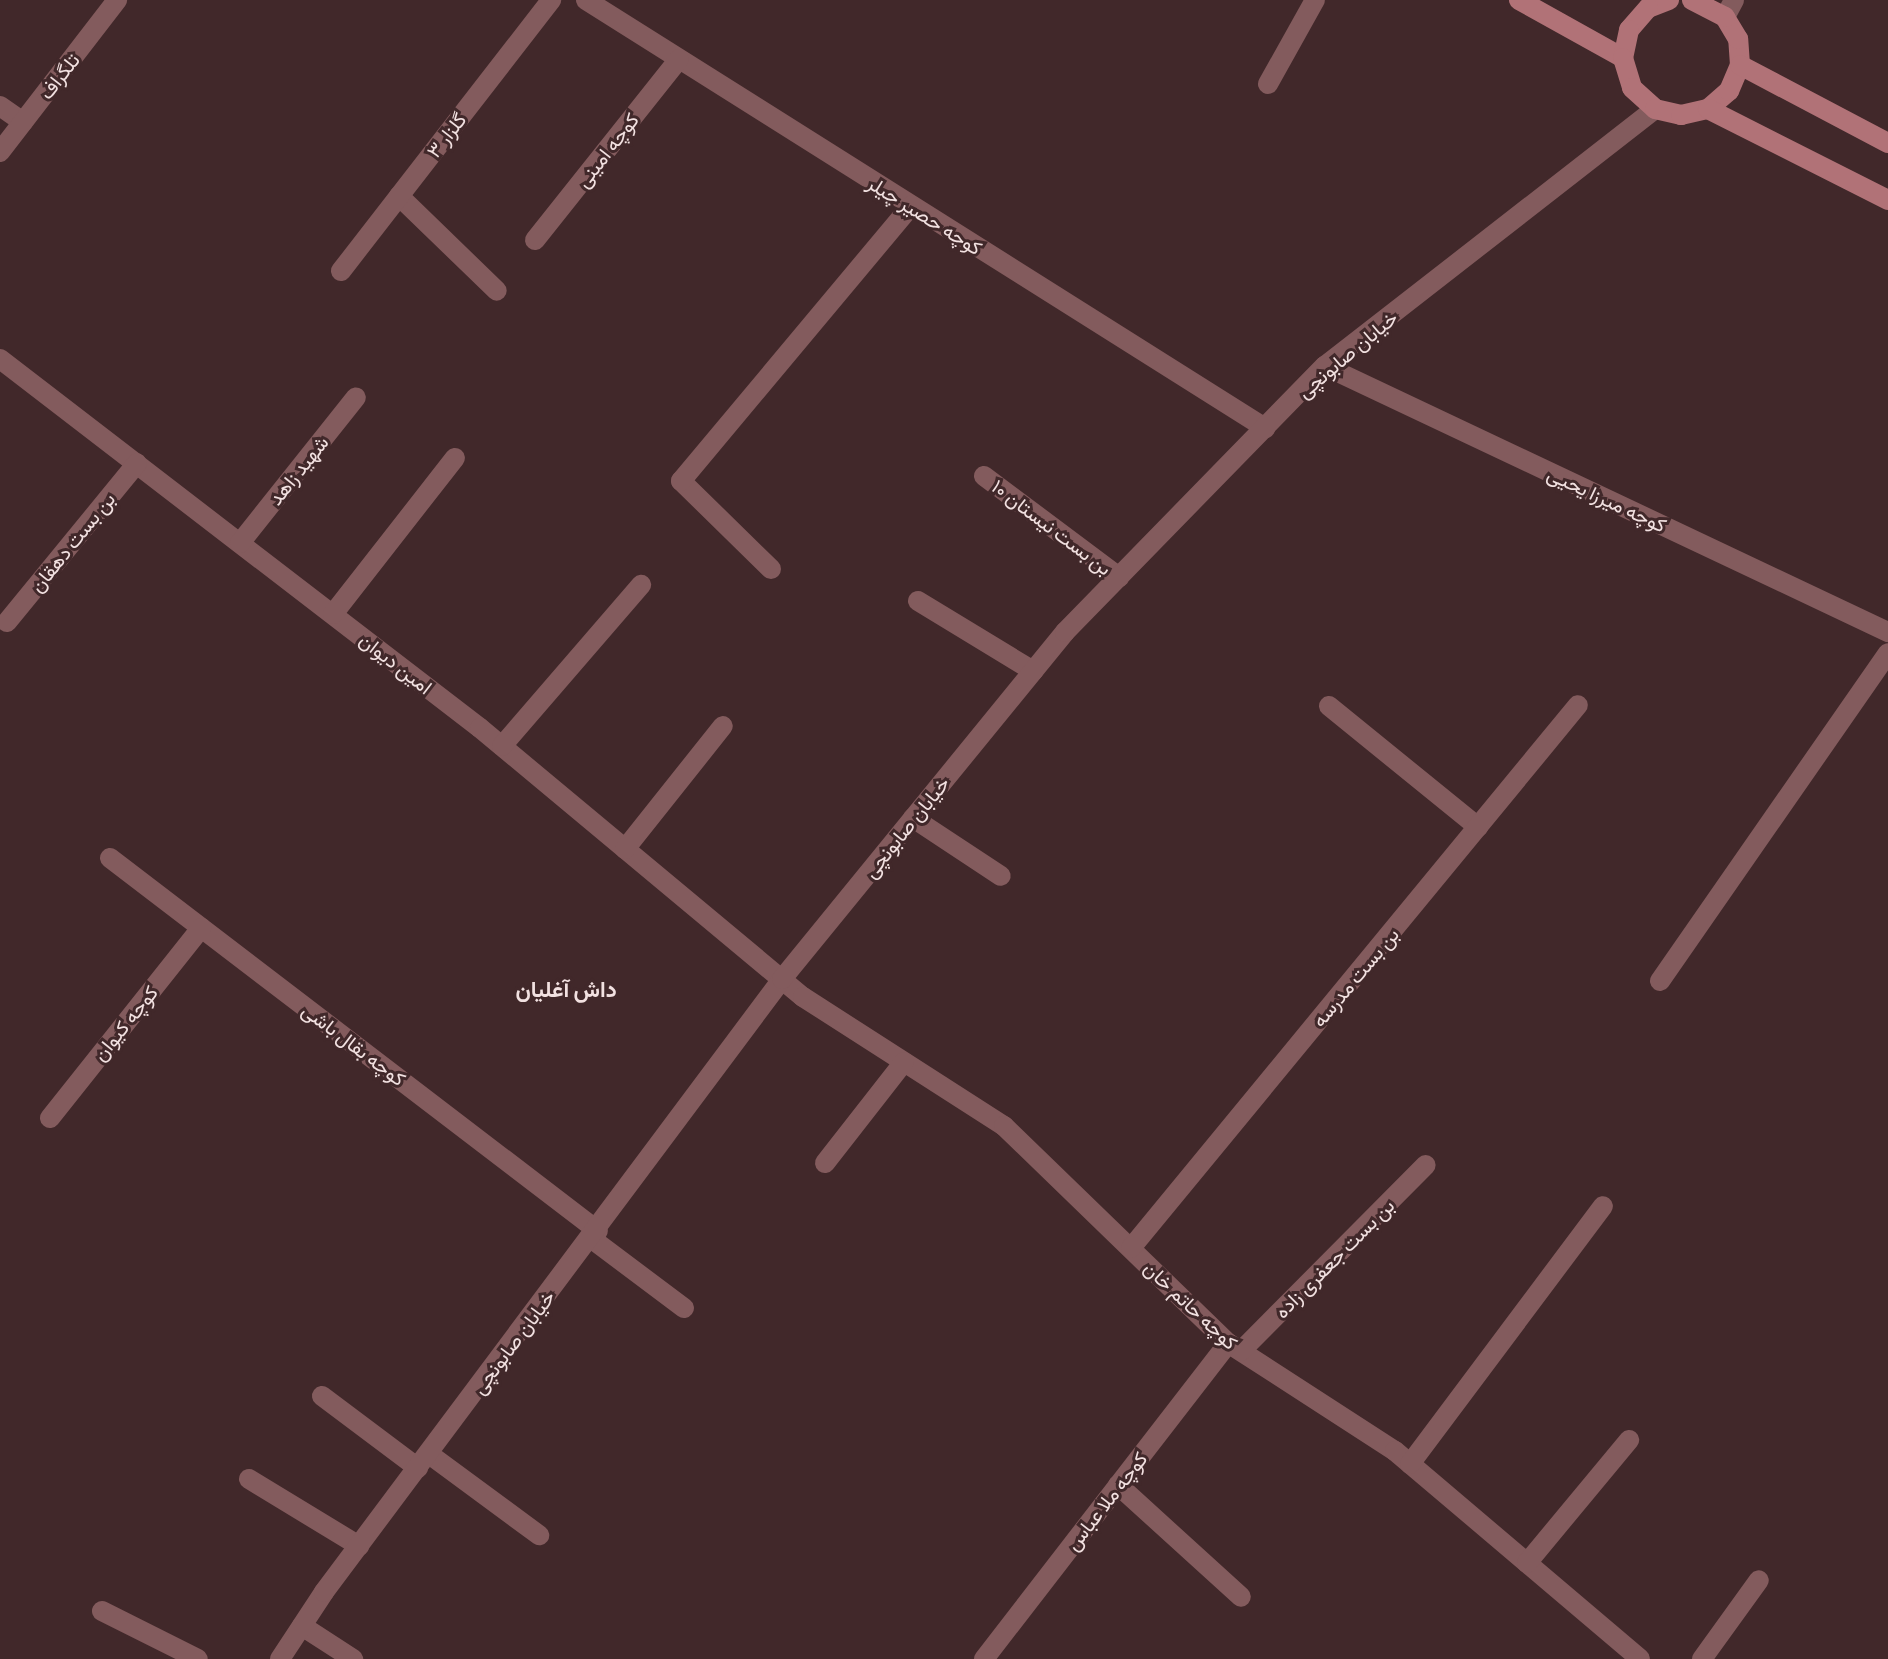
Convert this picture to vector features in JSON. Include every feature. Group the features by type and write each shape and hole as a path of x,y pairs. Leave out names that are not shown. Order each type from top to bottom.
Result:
{"main road":[{"path":"1519,0 1623,58"},
{"path":"1669,0 1641,4 1629,30 1623,58 1632,88 1655,109 1681,115 1708,109 1729,91 1740,65 1738,39 1730,8 1692,0"},
{"path":"1740,65 1888,143"},
{"path":"1708,109 1888,200"}],"street":[{"name":"تلگراف","path":"0,152 117,0"},
{"name":"گلزار ۳","path":"341,271 551,0"},
{"name":"کوچه حصیر چیلر","path":"586,0 1265,428"},
{"path":"1268,84 1315,0"},
{"name":"کوچه امینی","path":"535,240 679,59"},
{"path":"0,106 23,122"},
{"name":"خیابان صابونچی","path":"280,1659 359,1546 595,1235 782,979 1033,671 1119,577 1325,366 1655,109"},
{"path":"399,196 497,291"},
{"path":"771,569 681,481 911,206"},
{"name":"امین دیوان","path":"0,359 502,746 782,979"},
{"name":"کوچه میرزا یحیی","path":"1325,366 1888,632"},
{"name":"شهید زاهد","path":"240,543 356,397"},
{"path":"333,614 455,458"},
{"name":"بن بست دهقان","path":"7,622 137,463"},
{"name":"بن بست نیستان ۱۰","path":"984,476 1119,577"},
{"path":"502,746 641,585"},
{"path":"918,601 1033,671"},
{"path":"1660,981 1888,653"},
{"name":"بن بست مدرسه","path":"1131,1248 1578,705"},
{"path":"1329,706 1478,827"},
{"path":"625,849 723,726"},
{"path":"913,818 1001,876"},
{"name":"کوچه بقال باشی","path":"110,858 595,1235 684,1308"},
{"name":"کوچه کیوان","path":"50,1118 201,928"},
{"name":"کوچه حاتم خان","path":"782,979 1004,1126 1235,1347 1410,1464 1640,1659"},
{"path":"825,1163 904,1062"},
{"name":"بن بست جعفری زاده","path":"1235,1347 1426,1165"},
{"path":"1410,1464 1603,1206"},
{"name":"کوچه ملا عباس","path":"984,1659 1118,1485 1235,1347"},
{"path":"322,1396 539,1535"},
{"path":"1527,1563 1629,1440"},
{"path":"249,1479 359,1546"},
{"path":"1118,1485 1241,1597"},
{"path":"1702,1659 1759,1580"},
{"path":"102,1611 198,1659"},
{"path":"302,1626 353,1659"}],"district":[{"name":"داش آغلیان","path":"566,989"}]}
